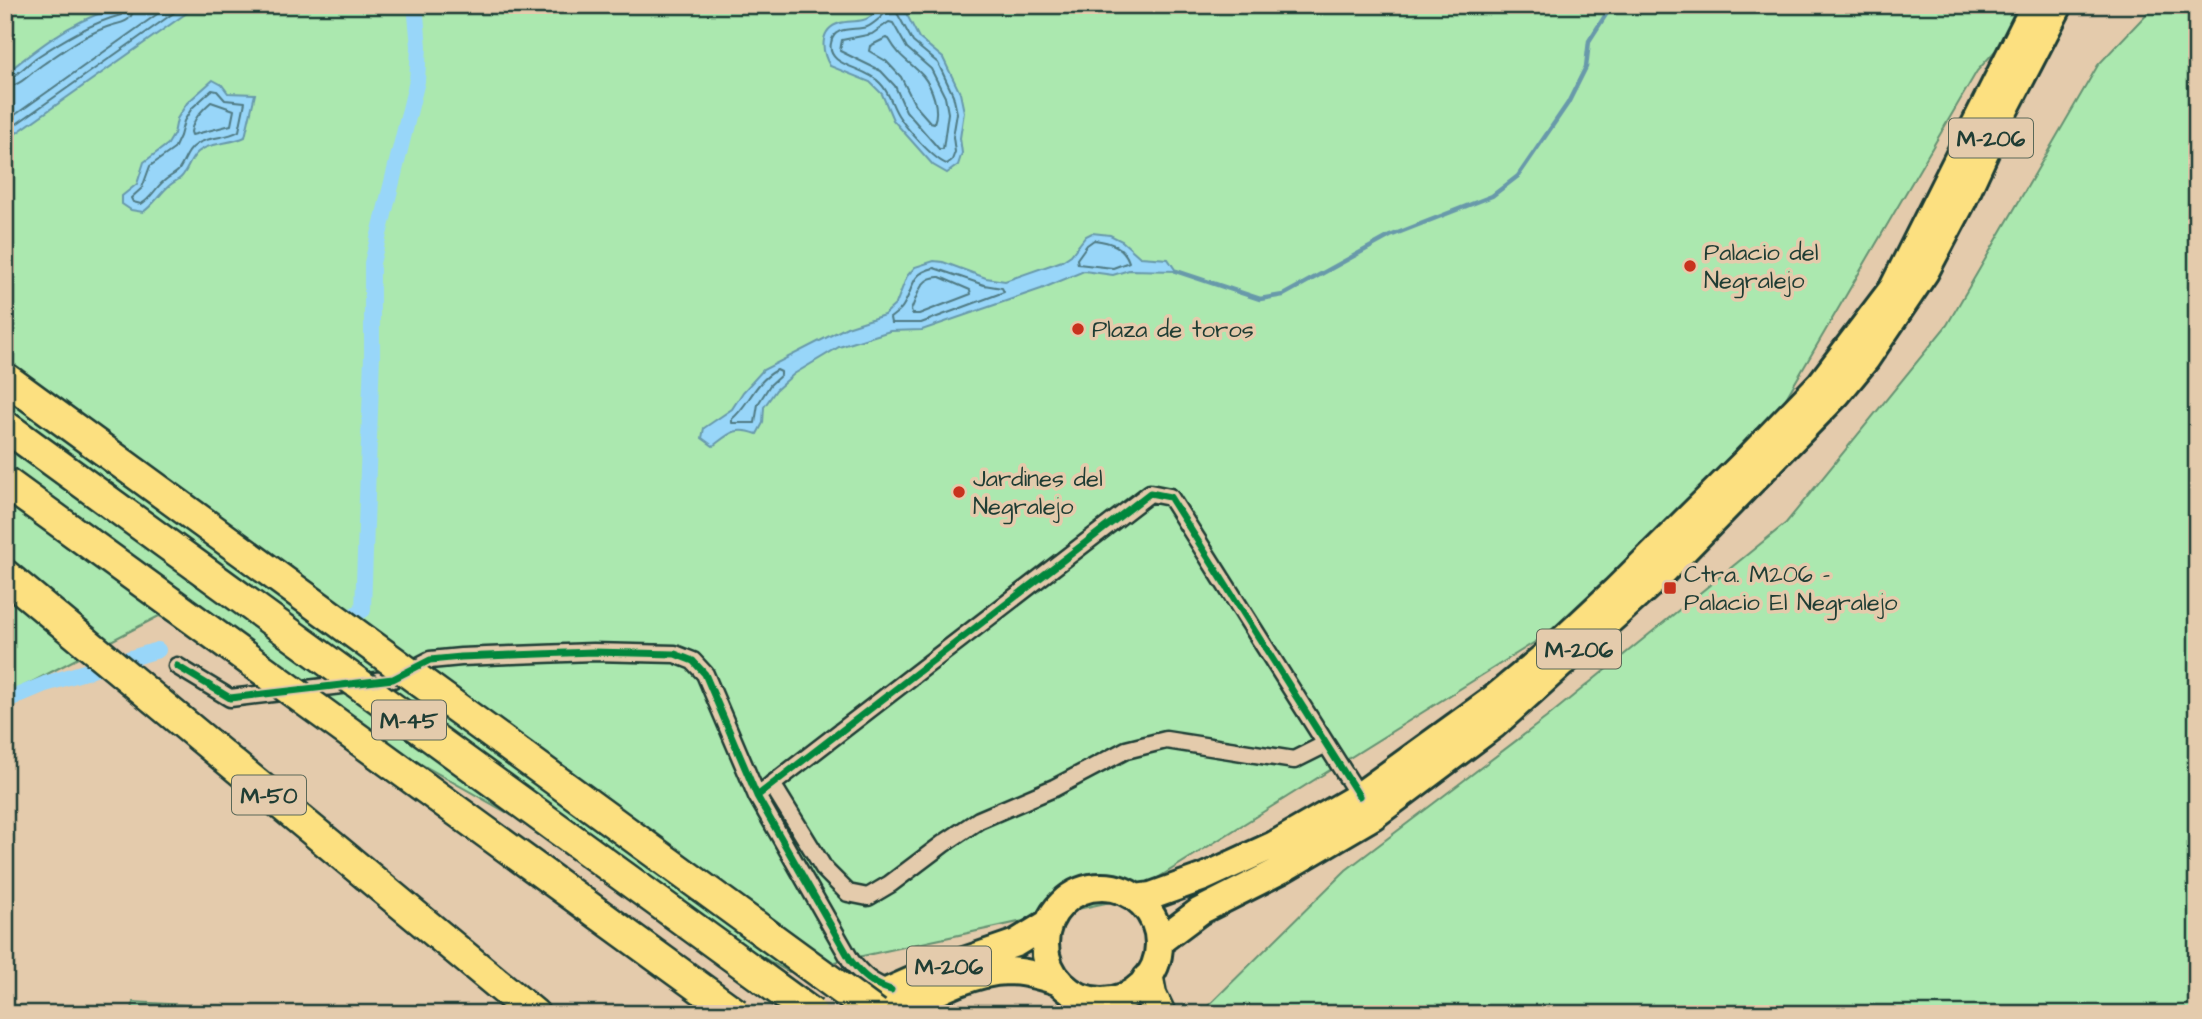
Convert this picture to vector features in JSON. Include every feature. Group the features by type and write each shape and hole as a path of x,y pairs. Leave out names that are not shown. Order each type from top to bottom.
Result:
{"highway":[{"path":"5,378 887,1006"},
{"name":"M-45","path":"5,426 812,1014"},
{"name":"M-45","path":"5,482 736,1014"},
{"name":"M-50","path":"5,575 534,1014"},
{"path":"1128,997 1151,995 1160,1014"}],"main road":[{"name":"M-206","path":"887,1006 932,972 1016,943 1047,924 1065,900 1088,888 1110,887 1136,898 1151,896 1204,877 1274,845 1359,796 1493,699 1551,650 1635,572 1821,383 1893,288 2035,5"},
{"name":"M-206","path":"1160,941 1200,911 1281,870 1373,816 1494,725 1659,576 1837,394 1866,359 1925,272 2059,5"},
{"path":"1128,997 1157,962 1160,941 1154,920 1136,898"},
{"path":"1047,924 1044,948 1047,964 1071,997"},
{"name":"M-206","path":"854,1014 991,973 1011,971 1071,997 1099,1002 1128,997"}],"street":[{"path":"757,796 1150,493 1170,497 1359,796"},
{"path":"177,666 230,698 393,679 430,660 593,652 675,654 694,661 705,674 757,796 851,961 865,979 877,986 887,1006"},
{"path":"772,784 825,870 848,893 868,897 979,820 1054,788 1126,750 1166,740 1294,760 1326,744"},
{"path":"845,1014 853,998 855,982 851,961"}],"green space":[{"path":"5,5 2036,5 1977,71 1706,535 1124,899 789,972 159,616 5,696"},
{"path":"2155,5 2197,5 2197,1014 1206,1014 1204,1010 1346,870 1546,718 1786,523 1947,325 2098,65"},
{"path":"133,1002 325,1013 132,1014"}],"water":[{"path":"139,5 198,5 5,141 5,74 66,29 111,10"},
{"path":"887,5 899,5 905,11 919,38 943,58 960,93 964,112 960,138 962,153 958,165 947,173 933,165 893,120 882,94 870,82 830,66 827,60 824,41 828,30 840,23 866,19"},
{"path":"213,80 222,85 228,93 255,94 245,137 208,146 198,152 182,177 166,188 143,212 131,210 122,204 122,196 137,184 144,162 168,144 174,134 177,119 187,103"},
{"path":"1092,233 1110,235 1122,241 1140,257 1168,259 1176,271 1129,270 1113,275 1084,271 1041,289 922,330 890,331 839,347 794,374 776,390 764,407 763,423 757,434 733,432 713,446 702,438 704,428 732,409 763,370 847,327 884,315 896,304 907,276 915,267 934,261 943,262 986,278 1005,281 1062,261"}],"waterway":[{"path":"354,615 363,610 372,355 372,263 417,81 419,46 415,5"},
{"path":"1176,271 1260,299 1283,295 1390,236 1492,196 1518,176 1568,103 1586,67 1589,41 1612,5"},
{"path":"5,701 45,684 158,650"}],"cycle path":[{"path":"891,990 868,979 851,961 757,796 1150,493 1170,497 1359,796"},
{"path":"177,666 230,698 393,679 430,660 593,652 675,654 693,661 705,674 757,796"}],"place":[{"name":"Palacio del Negralejo","path":"1690,266"},
{"name":"Plaza de toros","path":"1078,329"},
{"name":"Jardines del Negralejo","path":"959,492"},
{"name":"Ctra. M206 - Palacio El Negralejo","path":"1670,588"}]}
